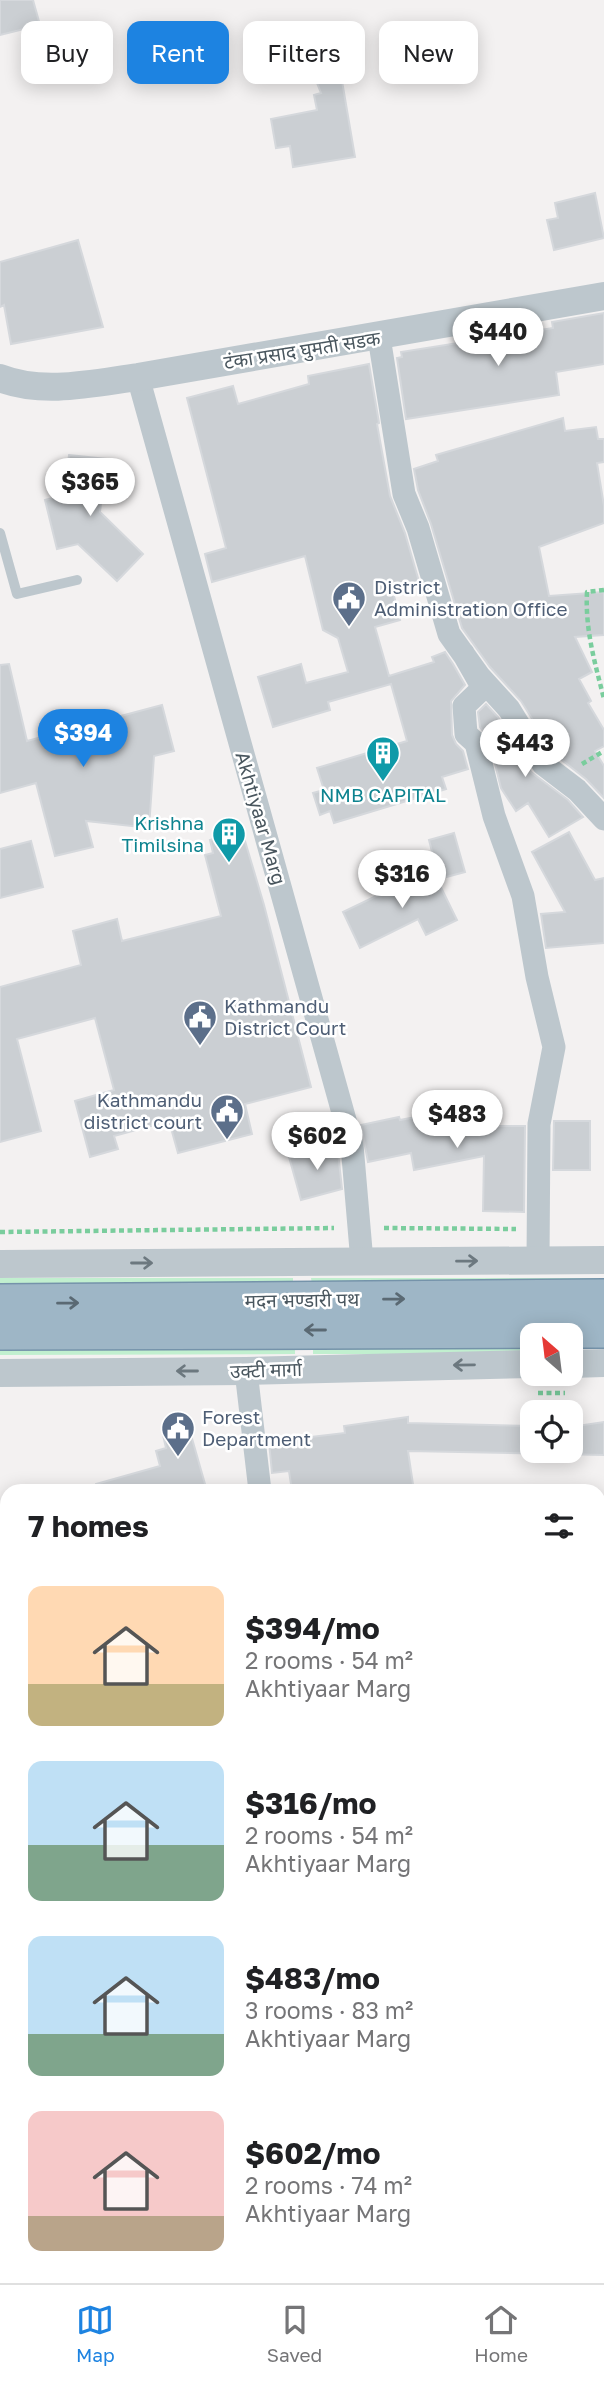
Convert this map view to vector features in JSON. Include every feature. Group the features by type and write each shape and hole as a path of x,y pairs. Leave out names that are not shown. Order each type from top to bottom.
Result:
{"highway":[{"name":"मदन भण्डारी पथ","path":"0,1303 604,1298"},
{"name":"मदन भण्डारी पथ","path":"0,1331 604,1329"}],"street":[{"name":"टंका प्रसाद घुमती सडक","path":"0,379 25,386 52,386 138,377 604,296"},
{"path":"379,337 404,494 418,528 449,635 479,676 509,709 544,764 577,790 604,819"},
{"name":"Akhtiyaar Marg","path":"138,377 352,1145 362,1262"},
{"path":"463,653 483,688 464,706 466,734 476,743 494,816 523,896 537,977 554,1047 539,1124 538,1260"},
{"path":"0,1264 604,1260"},
{"path":"583,1364 604,1363"},
{"name":"उक्टी मार्गा","path":"0,1373 246,1371 520,1364"},
{"path":"246,1371 259,1484"}],"lane":[{"path":"0,533 17,594 76,580"}],"path":[{"path":"604,590 587,592 586,613 590,645 604,699"},
{"path":"0,1232 358,1228 538,1230"}],"green space":[{"path":"0,1278 293,1278 293,1285 0,1286"},
{"path":"311,1278 604,1278 604,1285 312,1285"},
{"path":"520,1342 520,1354 313,1354 313,1343"},
{"path":"295,1343 295,1354 0,1355 0,1344"}],"building":[{"path":"0,0 33,0 39,21 21,21 21,30 0,35"},
{"path":"317,84 343,84 355,157 293,167 290,146 276,148 271,119 317,110 314,95 321,93"},
{"path":"595,193 604,238 554,250 547,220 558,218 555,203"},
{"path":"78,240 103,327 11,344 4,305 0,307 0,262"},
{"path":"604,313 604,364 556,372 559,395 406,419 397,358 402,357 401,352 553,328 552,322"},
{"path":"369,364 390,496 405,533 420,585 393,592 400,620 375,627 389,676 434,662 432,657 445,652 453,664 465,685 451,701 452,735 463,751 468,769 442,777 446,789 334,823 330,811 320,815 313,793 324,790 317,768 407,741 391,684 328,702 330,710 273,727 258,677 301,664 306,683 348,672 338,638 323,630 305,556 212,582 205,554 226,548 187,398 233,386 238,404 309,384 308,376"},
{"path":"563,418 565,431 596,427 598,439 604,439 604,462 597,463 604,523 539,547 549,596 604,592 604,635 575,637 592,672 579,679 591,701 588,703 604,730 604,746 595,751 604,766 604,798 586,779 554,754 521,701 490,667 462,628 418,490 414,469 438,461 436,455"},
{"path":"69,455 106,459 100,512 143,554 117,581 78,544 57,549 45,500 64,495"},
{"path":"9,664 27,741 162,705 174,751 154,756 149,828 86,821 93,847 55,856 36,783 0,793 0,665"},
{"path":"486,704 498,717 531,772 568,800 583,817 549,837 528,803 516,811 501,788 489,739 480,727 478,712"},
{"path":"242,831 311,1087 245,1104 252,1134 178,1153 169,1121 114,1136 118,1149 90,1157 75,1101 114,1090 95,1018 17,1039 41,1131 0,1142 0,987 81,965 73,931 117,919 122,941 221,916 205,855 213,853 210,840"},
{"path":"569,832 595,880 604,878 604,943 546,948 541,914 565,912 532,852"},
{"path":"454,833 465,872 439,879 429,840"},
{"path":"31,841 43,887 0,898 0,849"},
{"path":"432,869 457,920 426,935 418,919 360,948 343,912"},
{"path":"477,1105 481,1126 525,1126 524,1212 483,1211 484,1156 414,1170 411,1153 368,1162 361,1125"},
{"path":"554,1121 590,1121 590,1170 553,1170"},
{"path":"337,1143 342,1189 301,1200 289,1157"},
{"path":"408,1417 408,1423 520,1426 520,1453 408,1451 413,1484 291,1484 289,1471 272,1473 269,1442 345,1433 344,1426"},
{"path":"604,1422 604,1455 583,1455 583,1425"},
{"name":"Forest Department","path":"189,1428 205,1484 96,1484 160,1466 156,1451 166,1448 163,1435"}],"place":[{"name":"District Administration Office","path":"349,628"},
{"name":"NMB CAPITAL","path":"383,783"},
{"name":"Krishna Timilsina","path":"229,864"},
{"name":"Kathmandu District Court","path":"200,1047"},
{"name":"Kathmandu district court","path":"227,1141"},
{"name":"Forest Department","path":"178,1458"}]}
